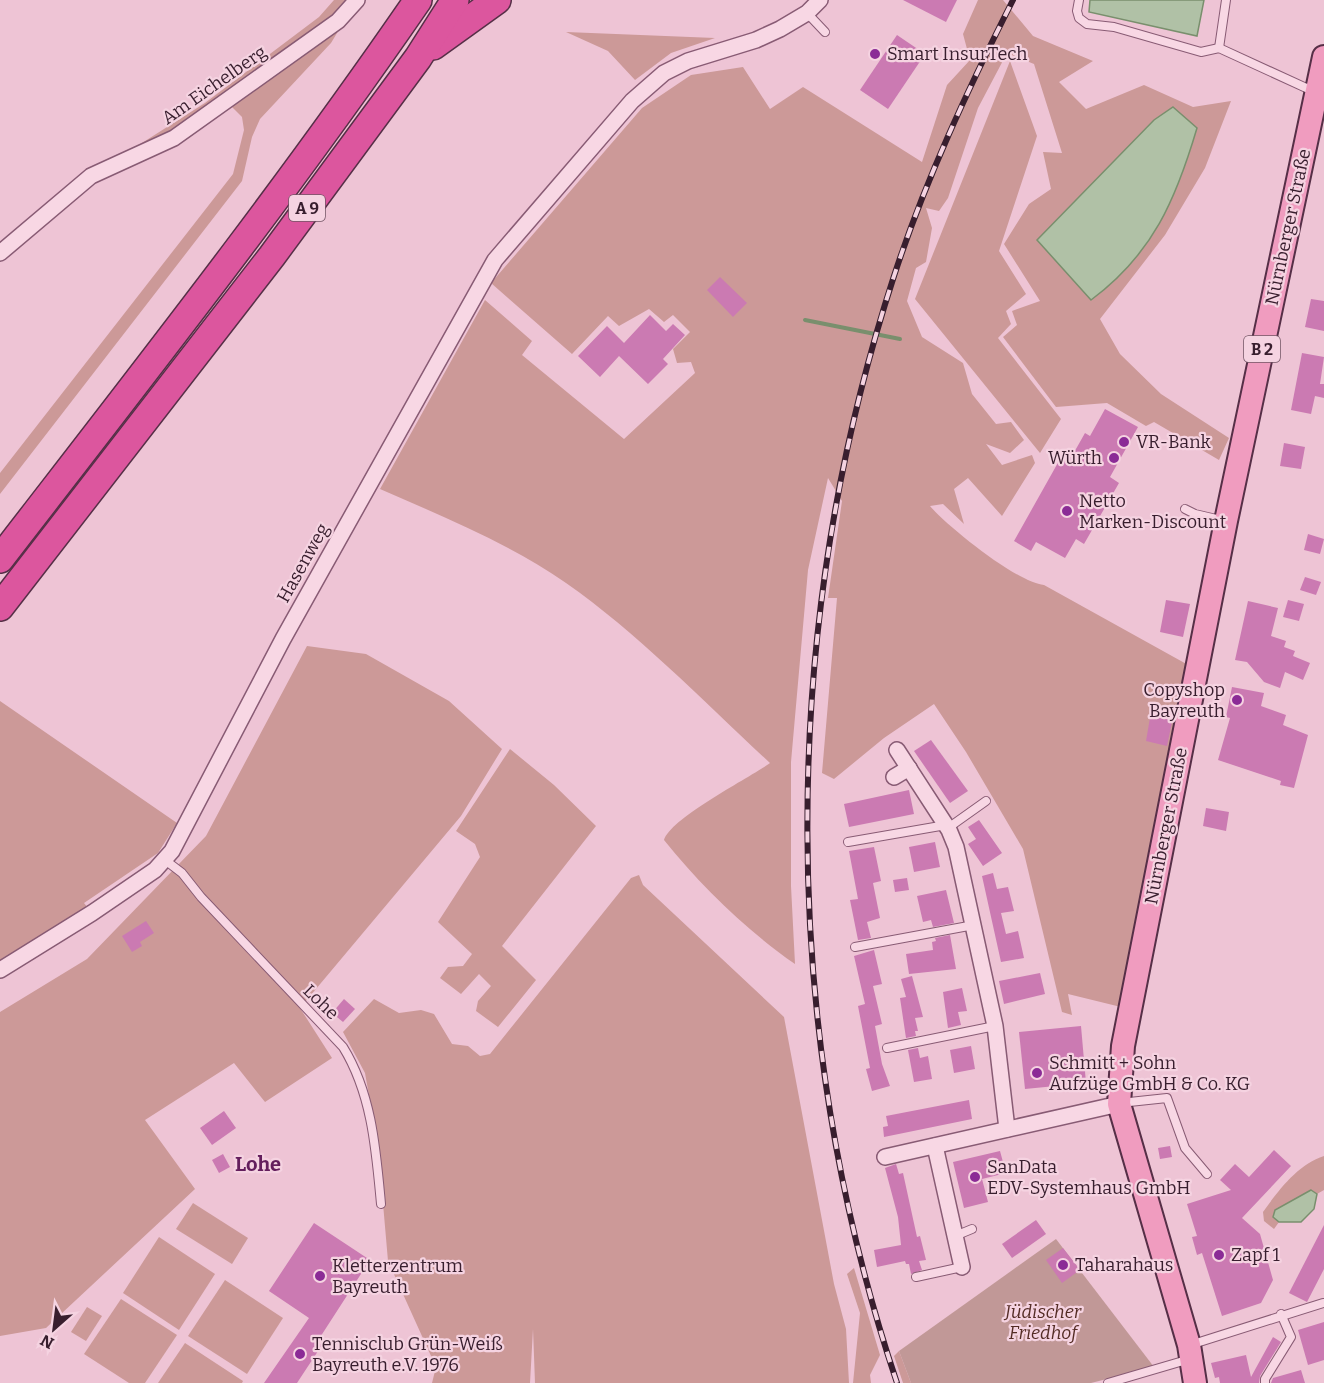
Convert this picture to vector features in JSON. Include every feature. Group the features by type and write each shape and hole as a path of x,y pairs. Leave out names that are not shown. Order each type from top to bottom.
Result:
{"highway":[{"path":"358,88 398,0"},
{"name":"A 9","path":"0,559 245,240 358,88 418,0"},
{"name":"A 9","path":"0,607 272,256 418,58 455,0"},
{"path":"418,58 496,0"}],"main road":[{"name":"Nürnberger Straße","path":"1195,1383 1190,1352 1119,1104 1123,1046 1226,521 1324,57"}],"street":[{"name":"Am Eichelberg","path":"0,253 91,176 174,138 338,21 357,0"},
{"name":"Hasenweg","path":"0,970 92,913 165,860 172,851 283,639 490,268 632,101 664,73 688,61 756,40 807,13 820,0"},
{"path":"897,750 947,826 956,847 975,925 995,1026 1007,1129"},
{"path":"894,777 909,768"},
{"path":"885,1157 1119,1104"},
{"path":"935,1146 962,1267"}],"lane":[{"path":"1079,0 1077,11 1079,18 1087,24 1125,30 1201,52 1219,48 1316,93"},
{"path":"1219,48 1226,0"},
{"path":"807,13 825,32"},
{"path":"1185,509 1195,514 1226,521"},
{"path":"848,842 947,826 986,801"},
{"name":"Lohe","path":"165,860 182,873 201,897 343,1047 357,1071 368,1108 381,1204"},
{"path":"855,947 975,925"},
{"path":"887,1047 995,1026"},
{"path":"1119,1104 1167,1098 1185,1148 1207,1174"},
{"path":"955,1236 972,1229"},
{"path":"916,1277 962,1267"},
{"path":"1108,1383 1281,1314 1323,1303"},
{"path":"1265,1383 1264,1380 1291,1337 1281,1314"}],"shaded area":[{"path":"334,0 357,0 331,43 260,119 252,137 242,181 0,494 0,473 233,174 244,130 242,117 226,101 174,138 134,148 205,103 319,17"},
{"path":"978,0 1003,0 1033,36 1093,61 1059,82 1086,109 1144,85 1193,107 1231,101 1205,168 1165,235 1100,319 1120,354 1161,394 1229,438 1219,460 1154,422 1146,426 1107,403 1056,407 1003,337 1017,325 1012,311 1040,301 1004,244 1029,204 1051,189 1043,152 1062,153 1034,64 1007,53 978,108 948,198 939,211 926,208 932,228 926,262 916,268 907,301 922,337 963,363 972,394 996,424 1011,422 1024,440 1010,453 986,444 1002,465 1032,455 1035,463 1002,516 968,478 954,489 964,524 943,504 930,506 984,553 1018,575 1044,585 1190,666 1145,872 1125,1008 1068,994 1072,1015 1062,1012 1023,849 966,752 934,704 884,738 834,779 822,773 837,598 828,598 842,501 828,478 808,570 791,762 791,886 795,964 759,937 725,906 664,840 670,831 695,810 770,763 645,646 566,583 499,543 380,489 485,300 532,341 522,355 624,439 695,373 691,362 677,363 673,349 690,332 673,315 664,322 649,309 619,326 608,316 572,354 491,283 642,108 691,75 743,67 770,109 803,87 922,162 947,85 970,60 963,34","holes":["1197,128 1171,201 1146,244 1131,264 1091,300 1037,240 1115,162"]},
{"path":"1090,0 1204,0 1197,36 1089,12"},
{"path":"566,32 715,38 671,53 635,80 608,51"},
{"path":"1010,61 1037,136 999,251 1026,294 1006,311 1011,324 998,338 1061,419 1040,453 915,299"},
{"path":"1173,107 1197,128 1171,201 1146,244 1131,264 1091,300 1037,240 1154,120"},
{"path":"307,646 366,654 449,701 502,749 461,816 300,1008 332,1058 265,1102 234,1063 145,1120 195,1189 46,1328 0,1336 0,1012 87,959 206,836"},
{"path":"0,701 177,823 158,853 84,903 92,913 0,970"},
{"path":"510,749 554,785 596,826 502,946 536,980 498,1027 476,1011 478,1001 491,986 479,974 461,994 440,978 448,967 463,966 472,954 438,922 480,857 475,844 456,831"},
{"path":"639,875 643,885 784,1017 834,1284 846,1329 849,1383 535,1383 533,1329 530,1383 432,1383 436,1367 388,1261 378,1146 365,1073 343,1032 374,999 399,1013 421,1010 434,1014 452,1044 468,1046 480,1056 490,1054 631,878"},
{"path":"1324,1156 1324,1190 1317,1194 1311,1190 1283,1206 1273,1217 1279,1222 1274,1229 1264,1221 1263,1212 1297,1172"},
{"path":"1311,1190 1317,1194 1314,1209 1301,1222 1279,1222 1273,1217 1275,1210"},
{"path":"193,1203 248,1238 232,1264 176,1229"},
{"path":"159,1237 215,1274 179,1330 123,1293"},
{"path":"854,1268 880,1355 870,1375 871,1383 853,1383 860,1313 847,1274"},
{"path":"225,1280 283,1318 247,1374 188,1336"},
{"path":"121,1299 177,1335 145,1383 129,1383 84,1354"},
{"path":"87,1307 102,1316 86,1341 71,1332"},
{"path":"185,1343 243,1381 242,1383 158,1383"},
{"path":"899,1351 911,1383 903,1383 894,1356"}],"green space":[{"name":"Jüdischer Friedhof","path":"1056,1239 1154,1367 1091,1383 911,1383 899,1351"}],"building":[{"path":"903,0 957,0 946,22"},
{"path":"897,35 925,54 888,109 860,90"},
{"path":"720,277 747,303 733,317 707,290"},
{"path":"1311,299 1324,301 1324,331 1305,327"},
{"path":"650,315 666,331 673,324 685,335 663,359 668,364 648,384 619,356 600,377 578,356 607,326 624,343"},
{"path":"1302,353 1324,357 1320,384 1324,384 1324,398 1315,396 1311,414 1291,410"},
{"name":"Netto Marken-Discount","path":"1105,409 1138,427 1110,477 1119,483 1084,544 1076,539 1065,558 1036,542 1031,551 1014,541 1064,452 1072,456 1085,433 1090,436"},
{"path":"1284,443 1305,447 1301,469 1280,466"},
{"path":"1308,534 1324,539 1320,554 1304,550"},
{"path":"1305,577 1321,582 1316,595 1300,590"},
{"path":"1166,600 1190,604 1183,637 1160,632"},
{"path":"1288,600 1304,604 1299,621 1283,617"},
{"path":"1248,601 1278,608 1271,636 1286,641 1284,647 1295,651 1293,656 1310,663 1303,680 1285,672 1280,688 1264,682 1247,662 1235,660"},
{"path":"1232,687 1264,693 1261,706 1286,715 1283,725 1308,735 1294,788 1280,785 1281,781 1218,760 1230,718 1226,717"},
{"path":"1151,712 1173,717 1167,746 1146,741"},
{"path":"931,740 968,791 950,803 914,751"},
{"path":"909,790 914,814 849,827 844,804"},
{"path":"1206,808 1229,812 1226,831 1203,826"},
{"path":"979,820 1002,853 983,866 968,844 976,839 968,827"},
{"path":"935,842 940,867 914,872 909,847"},
{"path":"874,847 881,881 873,883 880,918 867,922 871,938 858,940 850,900 858,899 849,851"},
{"path":"993,873 997,889 1008,887 1014,911 1001,913 1006,934 1018,931 1024,958 1001,962 982,876"},
{"path":"907,878 909,890 895,892 893,880"},
{"path":"946,890 954,923 933,927 931,920 923,922 917,896"},
{"path":"146,921 154,933 140,942 142,946 132,952 122,936"},
{"path":"950,935 956,969 909,974 906,954 933,950 932,942 936,941 935,938"},
{"path":"874,950 882,984 873,986 882,1024 875,1026 882,1064 890,1086 872,1091 866,1069 870,1068 858,1006 865,1004 854,956"},
{"path":"1040,973 1045,994 1004,1004 999,981"},
{"path":"912,976 923,1017 915,1018 918,1031 915,1031 916,1036 906,1038 900,998 906,997 901,979"},
{"path":"962,988 967,1011 958,1012 961,1025 948,1028 943,992"},
{"path":"344,999 355,1009 343,1022 332,1013"},
{"path":"1081,1026 1086,1083 1025,1089 1019,1032"},
{"path":"971,1046 975,1069 954,1073 950,1050"},
{"path":"918,1048 920,1058 928,1056 932,1079 914,1082 908,1050"},
{"path":"969,1100 972,1119 884,1137 883,1127 888,1126 886,1116"},
{"path":"224,1111 236,1128 212,1145 200,1128"},
{"path":"1170,1146 1172,1157 1160,1159 1158,1148"},
{"name":"Zapf 1","path":"1274,1150 1291,1166 1242,1218 1260,1234 1273,1280 1261,1303 1222,1316 1202,1253 1197,1255 1192,1237 1197,1236 1187,1204 1231,1190 1220,1180 1235,1164 1249,1177"},
{"path":"1000,1151 1006,1173 982,1179 988,1202 964,1208 953,1162"},
{"path":"223,1154 230,1167 219,1173 212,1160"},
{"path":"896,1164 899,1174 903,1173 917,1237 920,1236 926,1260 919,1261 922,1270 911,1274 909,1264 905,1261 877,1267 874,1250 901,1245 898,1217 885,1168"},
{"path":"1036,1220 1046,1234 1012,1258 1002,1244"},
{"name":"Kletterzentrum Bayreuth","path":"314,1223 370,1260 317,1342 322,1345 297,1383 264,1383 309,1318 269,1291"},
{"path":"1324,1225 1324,1269 1307,1302 1289,1293"},
{"name":"Taharahaus","path":"1063,1248 1080,1270 1062,1283 1046,1260"},
{"path":"1324,1322 1324,1360 1308,1365 1298,1330"},
{"path":"1273,1337 1281,1342 1260,1376 1259,1383 1220,1383 1219,1377 1215,1378 1211,1363 1246,1355 1251,1377"},
{"path":"1301,1370 1305,1383 1271,1383 1273,1378"}],"waterway":[{"path":"805,320 900,339"}],"railway":[{"path":"897,1383 858,1248 830,1110 813,971 807,830 813,689 829,549 856,411 894,276 919,205 948,136 1013,0"}],"place":[{"name":"Smart InsurTech","path":"875,54"},
{"name":"VR-Bank","path":"1124,442"},
{"name":"Würth","path":"1114,458"},
{"name":"Netto Marken-Discount","path":"1067,511"},
{"name":"Copyshop Bayreuth","path":"1237,700"},
{"name":"Schmitt + Sohn Aufzüge GmbH & Co. KG","path":"1037,1073"},
{"name":"SanData EDV-Systemhaus GmbH","path":"975,1177"},
{"name":"Zapf 1","path":"1219,1255"},
{"name":"Taharahaus","path":"1063,1265"},
{"name":"Kletterzentrum Bayreuth","path":"320,1276"},
{"name":"Tennisclub Grün-Weiß Bayreuth e.V. 1976","path":"300,1354"}],"district":[{"name":"Lohe","path":"258,1164"}]}
